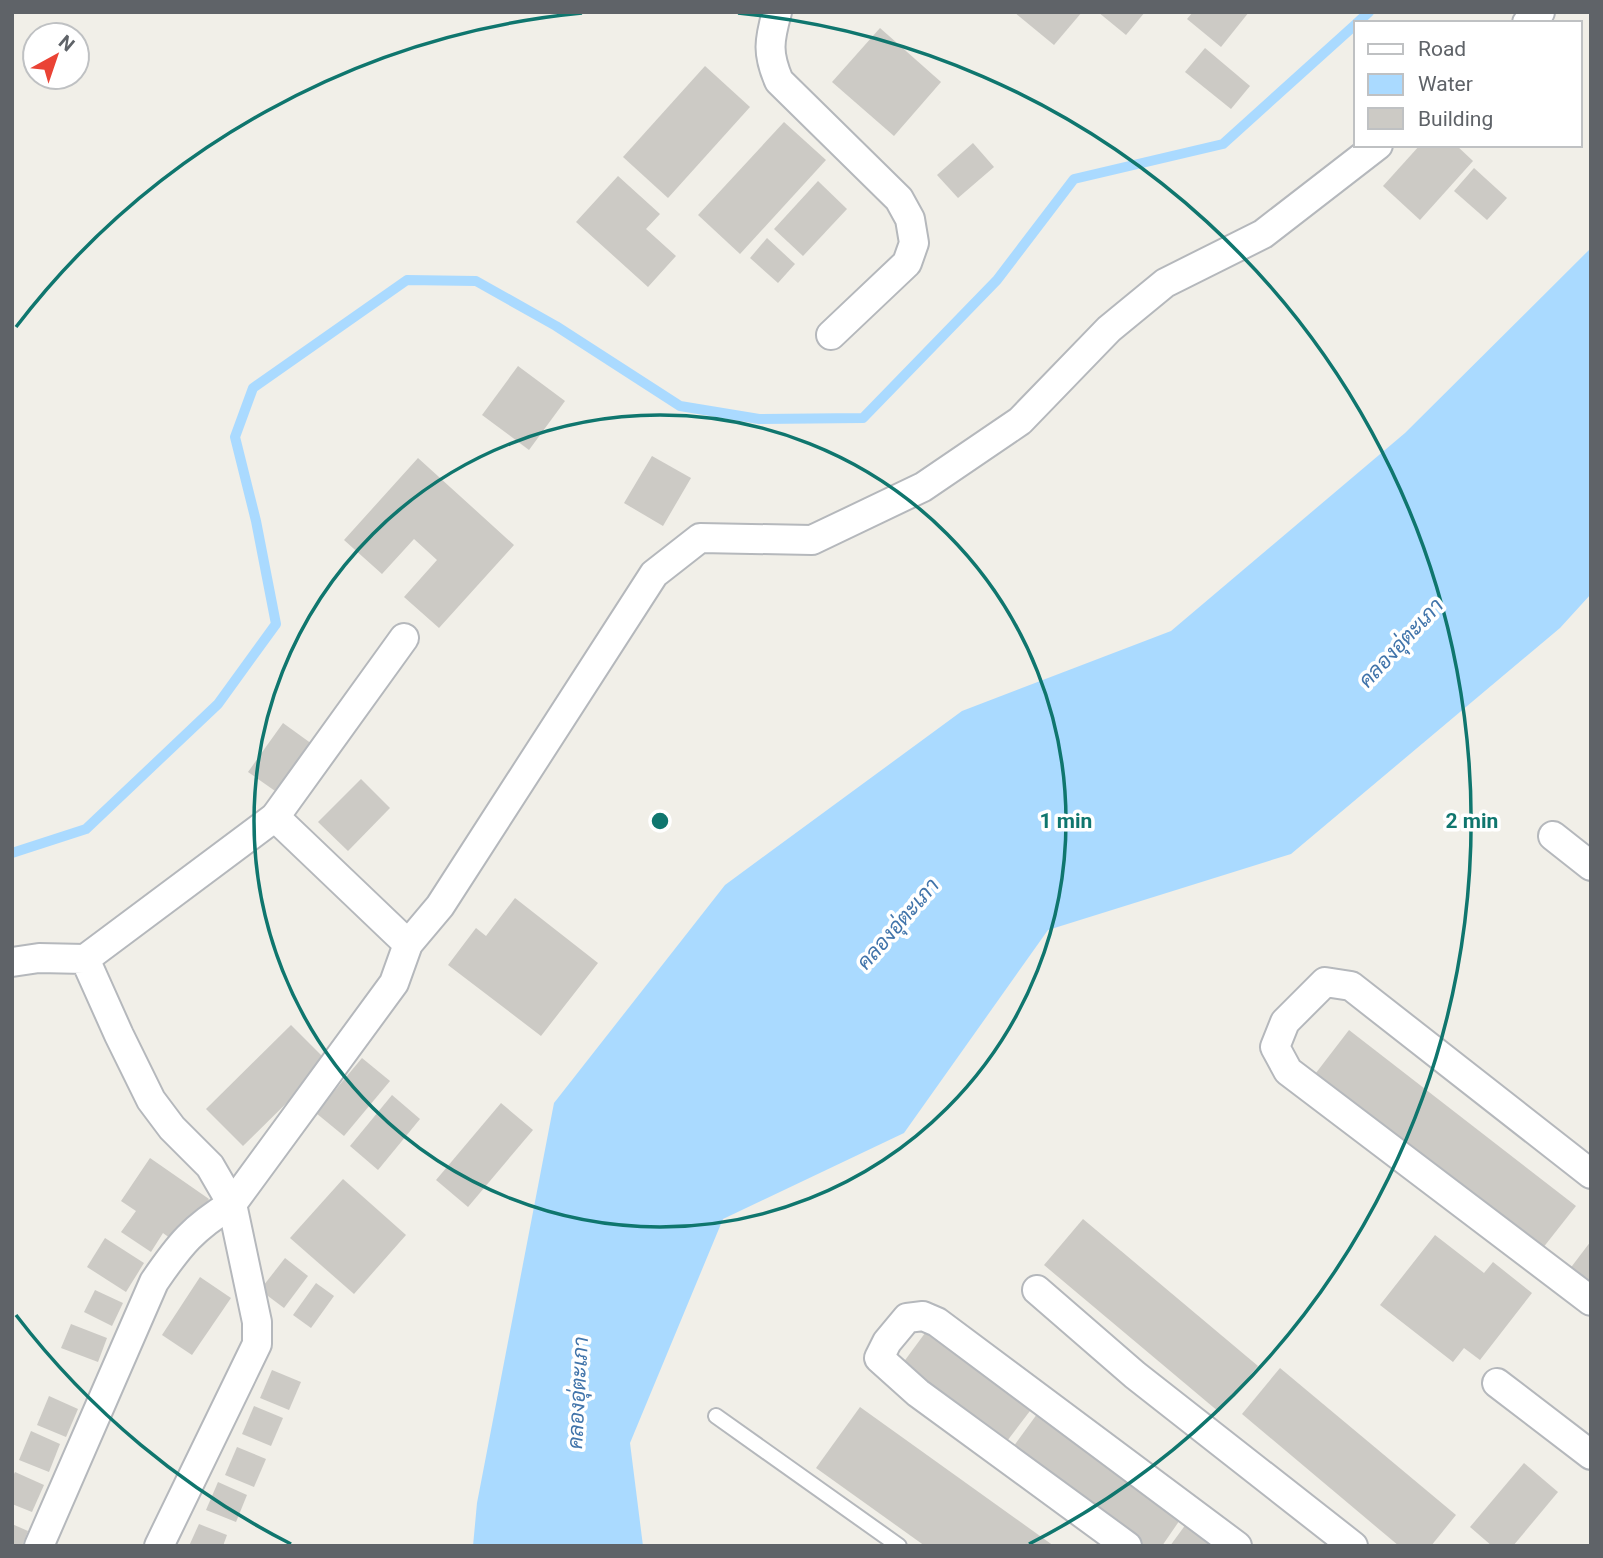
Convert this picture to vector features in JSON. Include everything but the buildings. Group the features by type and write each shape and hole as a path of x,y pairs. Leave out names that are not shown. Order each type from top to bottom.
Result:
{"street":[{"path":"777,12 771,33 770,60 779,81 899,199 910,219 914,243 907,262 831,335"},
{"path":"39,1546 155,1282 177,1248 204,1222 232,1204 394,982 408,944 440,906 654,574 700,538 812,540 923,487 1020,421 1109,329 1165,282 1263,234 1375,147"},
{"path":"12,962 39,958 85,959 275,817 404,638"},
{"path":"275,817 408,944"},
{"path":"1553,836 1591,866"},
{"path":"85,959 151,1100 172,1128 210,1166 232,1204 257,1322 257,1343 159,1546"},
{"path":"1591,1174 1352,986 1325,982 1285,1022 1275,1047 1288,1071 1591,1301"},
{"path":"1037,1290 1135,1375 1353,1546"},
{"path":"1127,1546 918,1393 879,1358 887,1342 907,1318 923,1316 937,1322 1237,1546"},
{"path":"1497,1383 1591,1455"}],"lane":[{"path":"716,1416 898,1546"}],"water":[{"name":"คลองอุ่ตะเภา","path":"1591,248 1591,594 1560,628 1291,854 1048,930 904,1133 723,1219 630,1443 643,1546 473,1546 477,1503 554,1103 725,885 962,711 1171,631 1405,433"}],"waterway":[{"path":"1359,21 1369,12"},
{"path":"12,853 86,829 218,704 276,624 256,521 235,437 253,388 407,280 476,281 556,326 680,406 759,419 863,418 997,280 1074,179 1223,144 1354,26"}]}
